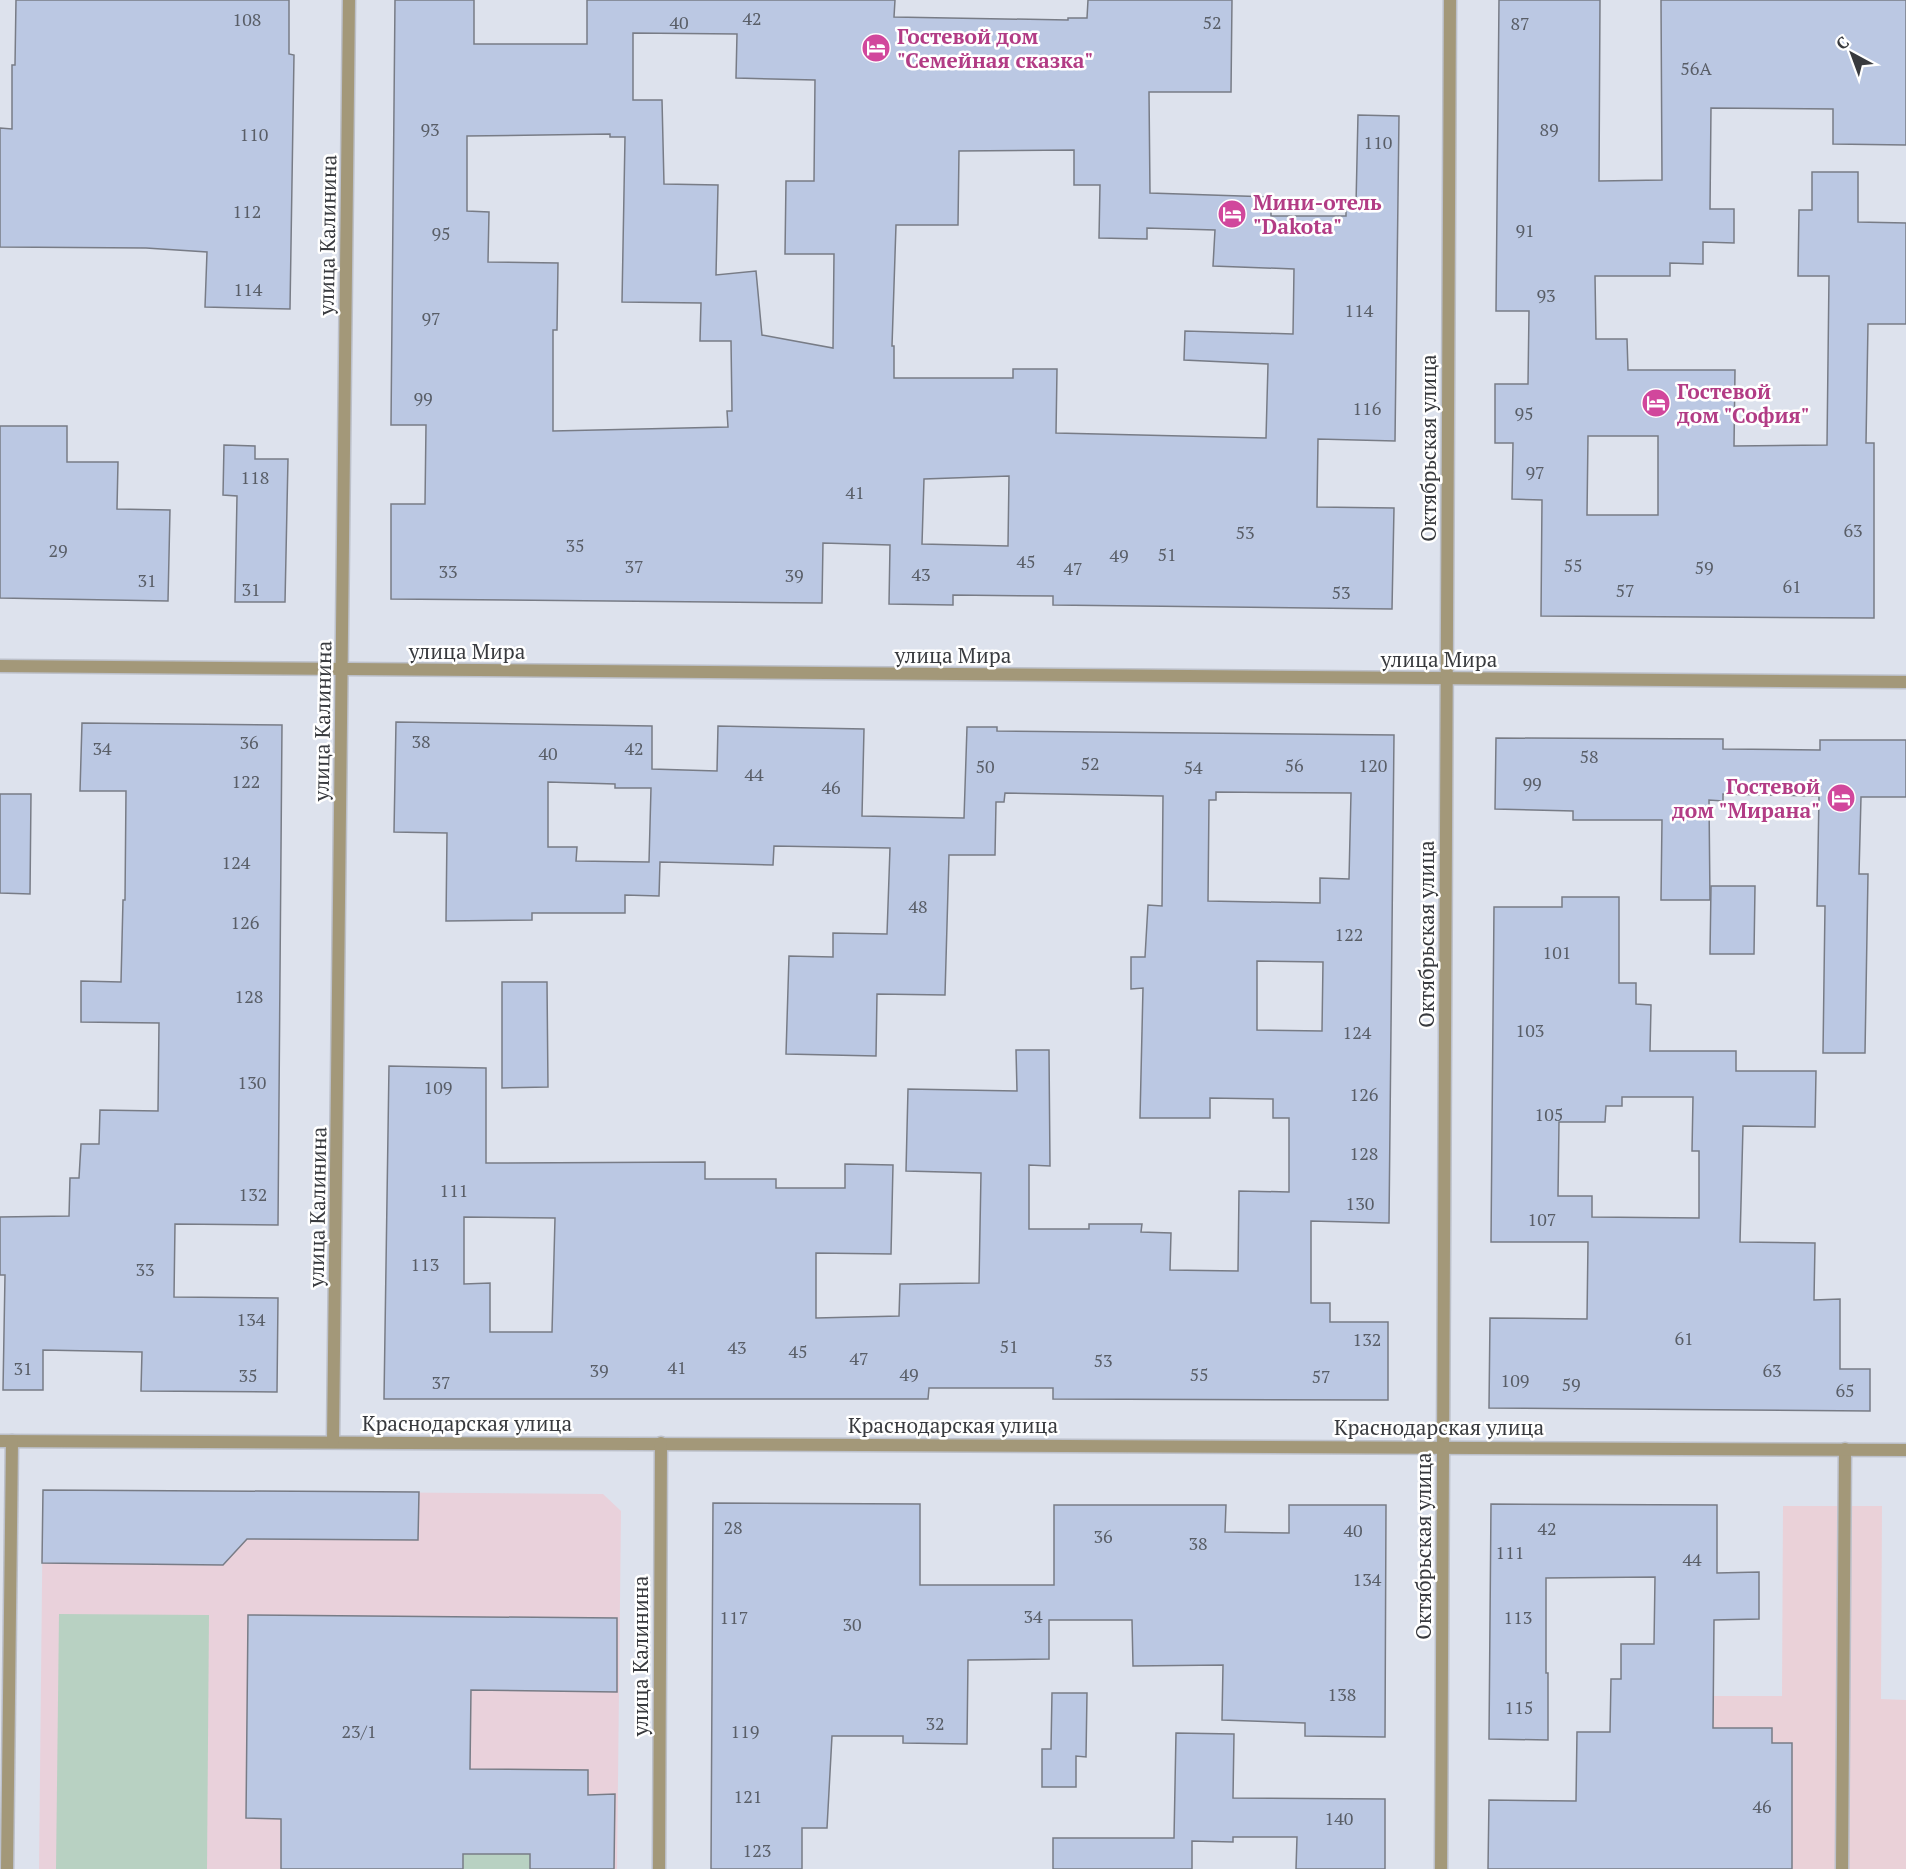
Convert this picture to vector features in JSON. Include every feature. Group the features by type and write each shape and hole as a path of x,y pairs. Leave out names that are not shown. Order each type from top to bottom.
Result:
{"street":[{"name":"улица Калинина","path":"333,1442 349,0"},
{"name":"Октябрьская улица","path":"1441,1869 1450,0"},
{"name":"улица Мира","path":"0,666 1906,682"},
{"name":"Краснодарская улица","path":"6,1441 1906,1449"},
{"path":"6,1441 7,1869"},
{"name":"улица Калинина","path":"659,1869 661,1443"},
{"path":"1842,1869 1845,1449"}],"shaded area":[{"path":"43,1490 603,1494 621,1511 617,1869 39,1869"},
{"path":"1783,1506 1882,1506 1881,1699 1906,1700 1906,1869 1661,1869 1683,1696 1782,1696"}],"green space":[{"path":"59,1614 209,1615 207,1869 56,1869"},
{"path":"463,1854 530,1854 530,1869 463,1869"}],"building":[{"path":"16,0 289,0 289,54 294,55 290,309 205,307 207,252 146,248 0,247 0,128 12,129 12,65 15,65"},
{"path":"395,0 474,0 474,44 587,44 587,0 895,0 894,17 1068,20 1068,18 1087,18 1088,0 1232,0 1231,92 1149,92 1150,193 1271,197 1271,216 1346,216 1346,204 1356,204 1358,115 1399,116 1395,441 1318,439 1317,507 1394,508 1392,609 1053,605 1053,596 953,595 953,605 889,604 890,545 823,543 822,603 391,599 391,504 425,504 426,425 391,425","holes":["633,33 737,34 736,78 815,80 814,181 786,181 785,254 834,254 833,348 762,335 756,271 716,275 718,185 664,184 662,100 633,100","610,134 610,137 625,137 622,302 701,303 700,341 731,341 732,411 727,411 728,427 553,431 553,330 557,330 558,263 488,262 489,212 467,211 467,136","1074,150 1074,185 1100,185 1099,238 1147,239 1147,228 1215,230 1213,266 1294,269 1293,334 1185,331 1184,360 1268,364 1266,438 1056,433 1057,369 1013,369 1013,378 894,378 894,346 892,346 896,225 958,225 959,151","1009,476 1008,546 922,544 924,479"]},
{"path":"1499,0 1600,0 1599,181 1662,180 1661,0 1906,0 1906,145 1833,144 1833,109 1711,108 1710,209 1734,209 1734,243 1703,242 1703,264 1670,263 1670,276 1595,276 1596,339 1627,339 1628,370 1735,370 1734,446 1827,445 1829,276 1798,276 1799,210 1812,210 1812,172 1858,172 1858,222 1906,223 1906,324 1868,324 1866,443 1874,443 1874,618 1541,616 1542,500 1512,499 1513,443 1495,443 1495,384 1528,384 1529,311 1496,311","holes":["1588,436 1658,436 1658,515 1587,515"]},
{"path":"0,426 67,426 67,462 118,462 117,509 170,510 168,601 0,598"},
{"path":"224,445 255,446 255,459 288,459 285,602 235,602 237,496 223,495"},
{"path":"396,722 652,726 652,769 717,771 718,726 864,729 862,816 964,818 967,727 997,727 997,731 1394,735 1389,1223 1311,1221 1311,1303 1330,1303 1330,1322 1388,1322 1388,1400 1053,1399 1053,1388 929,1388 928,1399 384,1399 389,1066 486,1068 486,1163 705,1162 705,1179 776,1179 776,1188 845,1188 845,1164 893,1165 891,1254 816,1253 816,1318 899,1316 900,1284 979,1283 981,1173 906,1171 908,1089 1017,1091 1016,1050 1049,1050 1050,1166 1029,1165 1029,1229 1089,1229 1089,1224 1142,1224 1141,1232 1171,1233 1170,1270 1238,1271 1239,1191 1289,1192 1289,1118 1273,1118 1273,1099 1210,1098 1210,1118 1140,1118 1143,988 1131,989 1131,957 1145,957 1148,905 1162,906 1163,796 1005,793 1004,802 996,802 995,855 949,855 945,995 877,994 876,1056 786,1054 789,956 833,957 833,933 887,934 890,848 774,846 773,865 660,862 659,896 625,895 625,913 532,913 532,920 446,921 447,833 394,832","holes":["548,782 615,784 615,788 651,788 649,862 576,861 577,847 548,847","1216,792 1351,793 1349,879 1320,878 1320,903 1208,901 1209,800 1216,800","1257,961 1323,962 1322,1031 1257,1030","464,1217 555,1218 552,1332 490,1332 490,1283 464,1284"]},
{"path":"82,723 282,725 278,1225 175,1224 174,1297 278,1298 277,1392 141,1391 142,1352 43,1350 43,1390 3,1390 5,1275 0,1275 0,1217 69,1216 70,1178 79,1178 81,1144 99,1144 100,1110 158,1111 159,1023 81,1022 81,981 121,982 123,900 125,900 126,791 80,791"},
{"path":"1496,738 1723,739 1723,749 1820,750 1820,740 1906,740 1906,797 1861,797 1859,874 1868,874 1865,1053 1823,1053 1825,906 1817,906 1819,796 1723,794 1723,801 1709,800 1710,900 1661,900 1662,820 1573,820 1573,811 1495,809"},
{"path":"0,794 31,794 30,894 0,893"},
{"path":"1711,886 1755,886 1754,954 1710,954"},
{"path":"1562,897 1619,897 1619,983 1636,983 1636,1004 1651,1005 1650,1051 1736,1051 1736,1071 1816,1071 1815,1127 1743,1126 1740,1242 1815,1243 1814,1300 1840,1299 1840,1369 1870,1369 1870,1411 1489,1408 1490,1318 1587,1319 1588,1242 1491,1242 1494,907 1562,907","holes":["1622,1097 1693,1097 1692,1151 1699,1151 1699,1218 1592,1217 1592,1196 1558,1196 1559,1122 1605,1122 1606,1106 1622,1106"]},
{"path":"502,982 547,982 548,1087 502,1088"},
{"path":"43,1490 419,1492 418,1540 247,1539 223,1565 42,1563"},
{"path":"713,1503 920,1504 920,1585 1054,1585 1054,1505 1226,1505 1225,1532 1289,1533 1289,1505 1386,1505 1385,1737 1305,1736 1305,1723 1222,1720 1223,1665 1133,1666 1132,1620 1049,1620 1049,1659 968,1660 967,1744 903,1743 903,1736 832,1736 827,1828 802,1828 802,1869 711,1869"},
{"path":"1491,1504 1717,1505 1717,1573 1759,1572 1759,1619 1714,1620 1713,1728 1772,1728 1772,1743 1792,1743 1792,1869 1488,1869 1489,1800 1576,1801 1577,1732 1610,1732 1611,1679 1621,1679 1621,1644 1654,1644 1655,1577 1546,1578 1548,1740 1489,1739"},
{"path":"248,1615 617,1618 617,1692 471,1690 470,1769 588,1770 588,1795 615,1794 614,1869 530,1869 530,1854 463,1854 463,1869 281,1869 281,1819 246,1818"},
{"path":"1052,1693 1087,1693 1086,1757 1076,1756 1076,1787 1042,1787 1042,1749 1051,1749"},
{"path":"1176,1733 1234,1734 1233,1798 1385,1799 1385,1869 1296,1869 1297,1837 1233,1837 1233,1842 1192,1841 1192,1869 1053,1869 1053,1838 1174,1838"}],"place":[{"name":"Гостевой дом \"Семейная сказка\"","path":"876,48"},
{"name":"Мини-отель \"Dakota\"","path":"1232,214"},
{"name":"Гостевой дом \"София\"","path":"1656,403"},
{"name":"Гостевой дом \"Мирана\"","path":"1841,798"}]}
